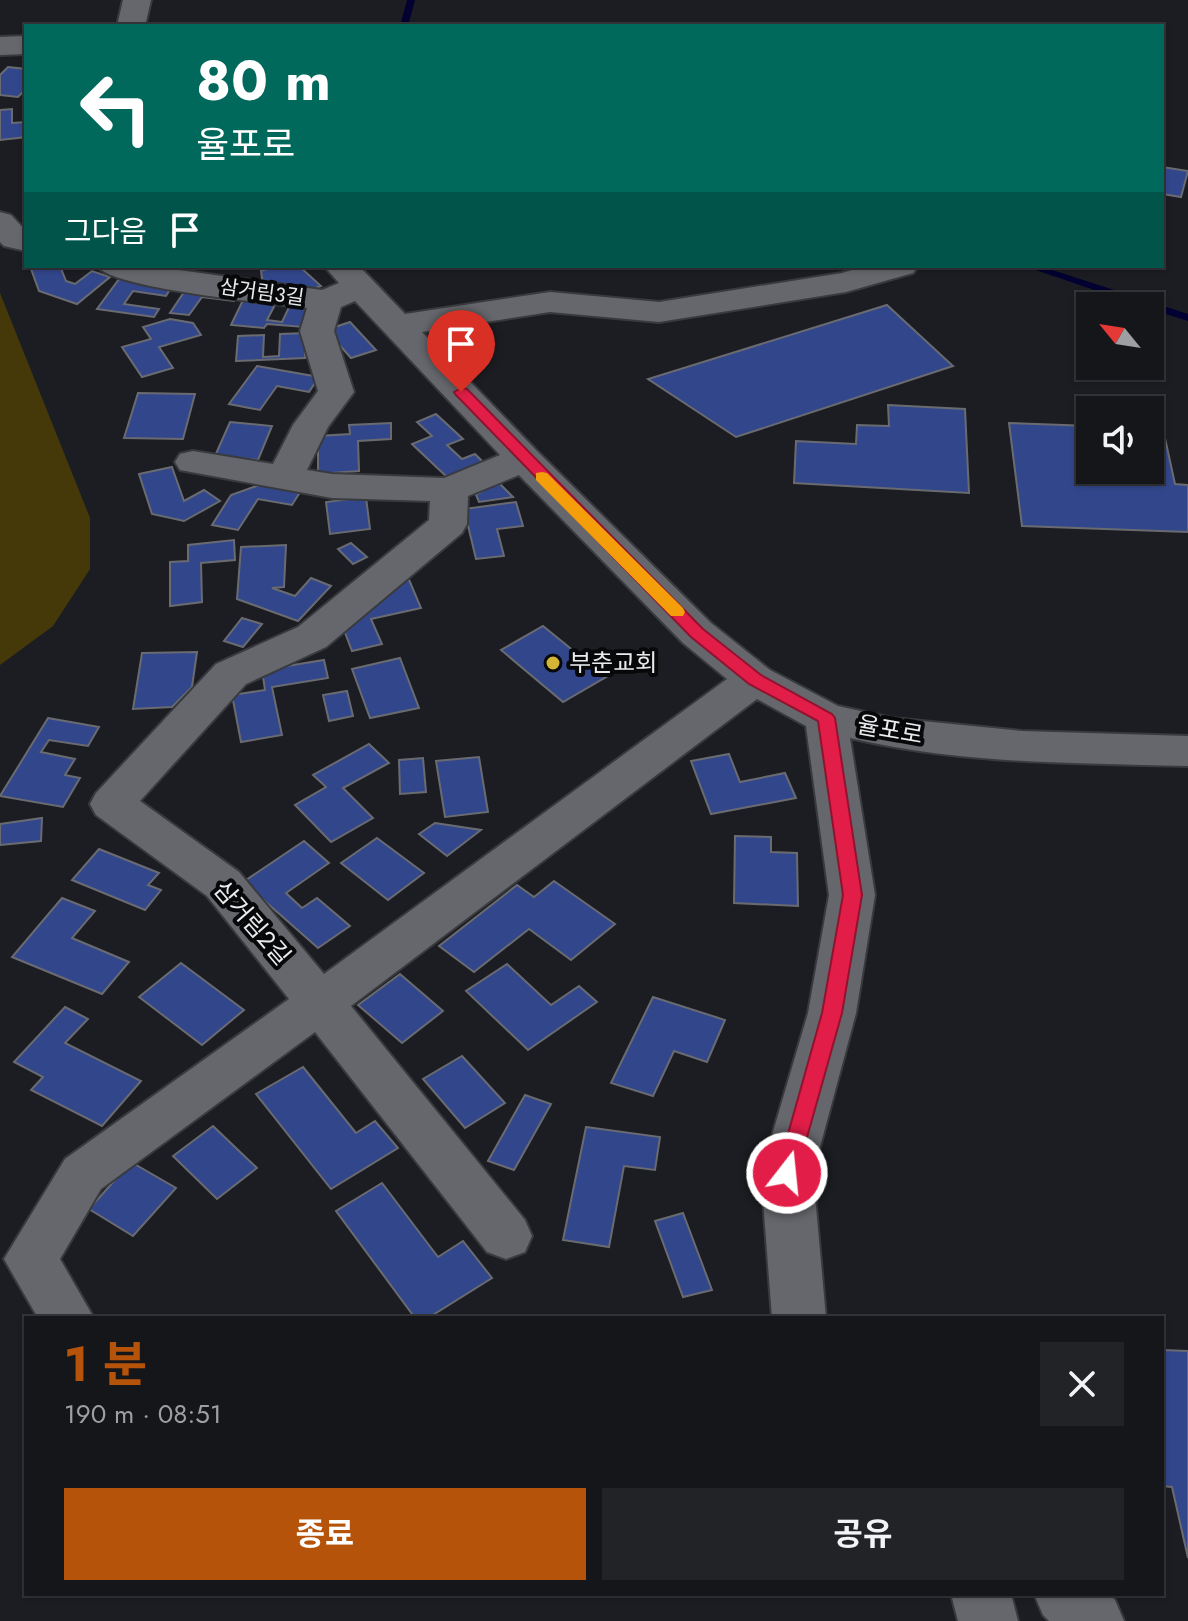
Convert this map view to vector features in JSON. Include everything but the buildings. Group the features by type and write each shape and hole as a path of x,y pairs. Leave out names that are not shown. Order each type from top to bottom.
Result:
{"street":[{"path":"131,24 137,0"},
{"path":"0,46 24,45"},
{"path":"0,222 15,239 24,241"},
{"name":"삼거림3길","path":"120,268 136,274 343,284"},
{"path":"399,325 550,302 659,312 846,282 894,268"},
{"path":"284,478 311,425 336,392 317,331 343,284"},
{"name":"율포로","path":"343,284 399,325 524,459 697,633 755,680 826,718 892,733 974,743 1188,751"},
{"path":"193,462 332,486 449,490 524,459"},
{"name":"삼거림2길","path":"320,1003 223,884 112,804 231,674 312,637 448,524 449,490"},
{"path":"66,1316 31,1259 83,1174 320,1003 755,680"},
{"path":"799,1316 787,1173 832,1013 852,895 826,718"},
{"path":"320,1003 506,1236"},
{"path":"982,1596 988,1621"},
{"path":"1066,1596 1094,1621"}],"shaded area":[{"path":"0,293 90,518 90,569 53,626 0,665"}],"waterway":[{"path":"405,24 411,0"},
{"path":"1035,268 1188,318"}],"slow traffic":[{"path":"542,477 677,612"}],"place":[{"name":"부춘교회","path":"553,663"}],"route":[{"path":"461,392 697,633 755,680 826,718 852,895 832,1013 787,1173"}]}
